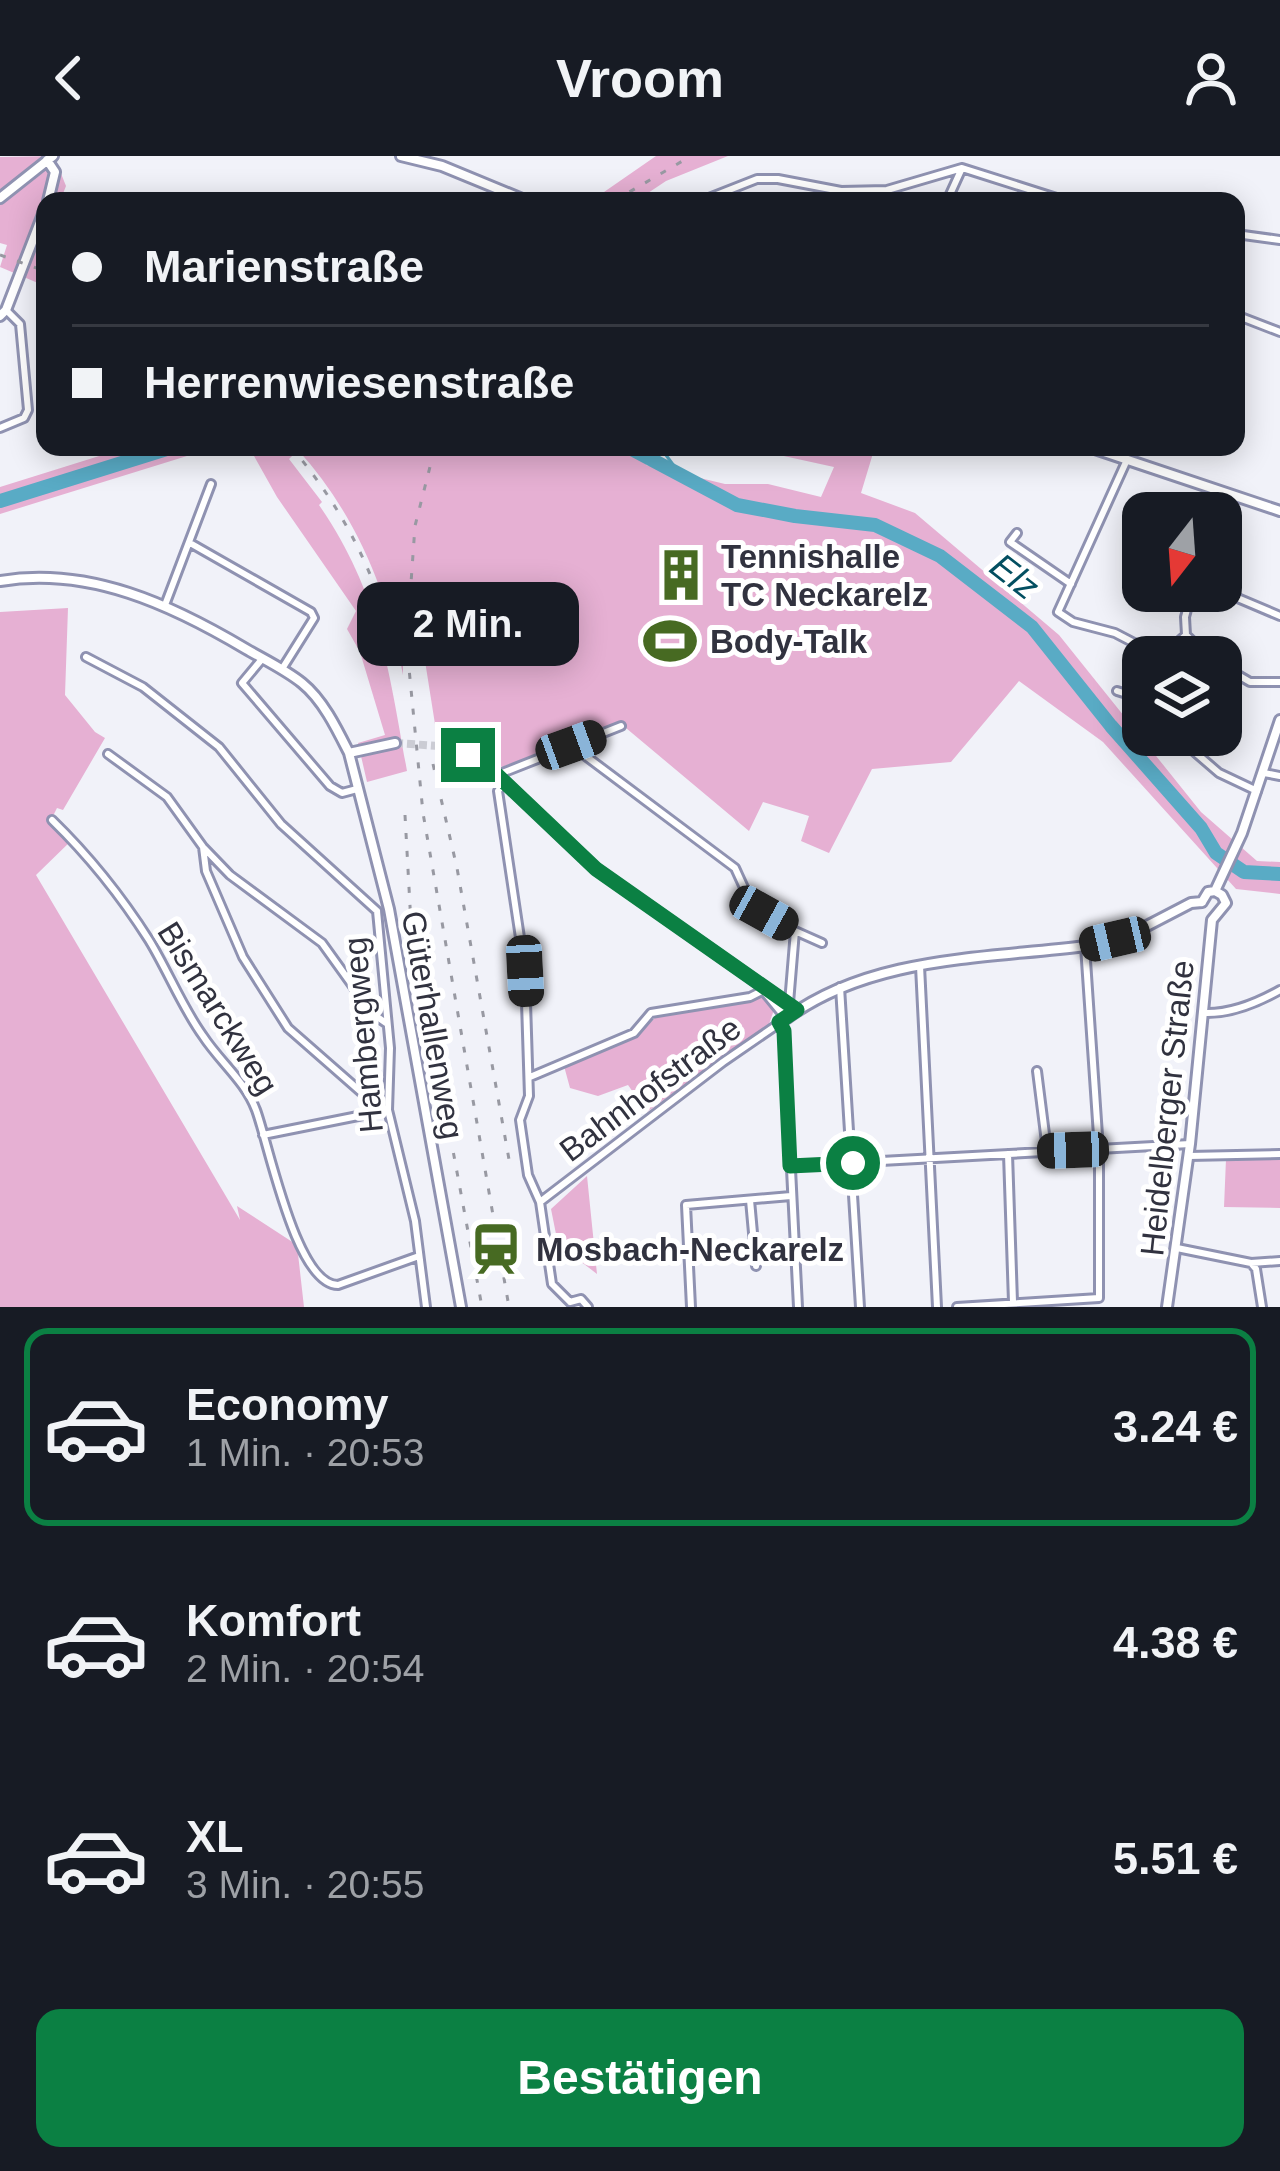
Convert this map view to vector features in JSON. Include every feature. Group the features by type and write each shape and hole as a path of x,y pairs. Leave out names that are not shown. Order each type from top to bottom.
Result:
{"street":[{"path":"401,156 442,166 505,192"},
{"path":"0,198 50,158 55,172 50,192"},
{"path":"951,192 962,168"},
{"path":"723,192 757,178 841,191 887,190 962,168 1038,192"},
{"path":"0,428 24,418 28,410 20,324 3,313 36,230"},
{"path":"1245,235 1280,240"},
{"path":"1245,318 1280,332"},
{"path":"1113,456 1280,511"},
{"path":"1124,456 1058,612 1161,657 1186,634 1189,612"},
{"path":"165,605 212,484"},
{"path":"1017,533 1010,542 1071,584"},
{"path":"190,543 310,612 314,618 281,670"},
{"name":"Güterhallenweg","path":"0,581 22,578 127,589 262,658 313,694 349,753 388,909 461,1307"},
{"path":"1242,599 1280,616"},
{"path":"86,657 143,687 219,747 281,824 377,911"},
{"path":"262,658 242,683 330,786 342,793 357,789"},
{"path":"1242,677 1250,682 1280,682"},
{"path":"1117,691 1122,693"},
{"name":"Heidelberger Straße","path":"1202,902 1206,912 1213,914 1221,912 1226,903 1215,891 1257,791 1280,720"},
{"path":"501,779 621,726"},
{"path":"349,753 395,743"},
{"path":"571,745 735,868 751,903 822,944"},
{"path":"454,747 501,779 596,869 793,1007"},
{"path":"107,754 167,797 203,848 230,875 322,943 374,1014 386,1023"},
{"path":"1199,756 1219,773 1257,791"},
{"path":"1264,772 1280,776"},
{"path":"501,779 498,791 525,971 530,1077 520,1120 528,1175 540,1202 552,1281 569,1305 581,1299 588,1307"},
{"name":"Bismarckweg","path":"52,820 92,859 149,940 203,1037 244,1087 290,1220 318,1279 338,1285 419,1256"},
{"path":"203,848 206,871 243,957 288,1028 377,1106 388,1110"},
{"path":"1202,902 1215,891"},
{"name":"Bahnhofstraße","path":"540,1202 783,1020 793,1007 877,974 1115,939 1202,902"},
{"name":"Hambergweg","path":"388,909 377,911 390,1048 388,1110 415,1221 426,1307"},
{"name":"Heidelberger Straße","path":"1167,1307 1189,1156 1213,914"},
{"path":"791,928 793,1007"},
{"path":"958,1307 1100,1298 1099,1150 1085,946"},
{"path":"920,966 938,1307"},
{"path":"839,987 860,1307"},
{"path":"764,990 783,1020 798,1307"},
{"path":"530,1077 634,1033 651,1013 750,997 764,990"},
{"path":"1204,1013 1259,1002 1280,990"},
{"path":"1037,1071 1047,1151"},
{"path":"263,1135 388,1110"},
{"path":"790,1166 1190,1144"},
{"path":"1007,1154 1013,1303"},
{"path":"1189,1156 1280,1154"},
{"path":"691,1307 686,1204 791,1196"},
{"path":"750,1200 756,1266"},
{"path":"1177,1248 1251,1263 1280,1262"},
{"path":"1251,1263 1262,1307"}],"shaded area":[{"path":"54,156 66,186 64,192 36,192 36,282 0,267 7,245 0,243 0,157"},
{"path":"656,156 728,156 650,192 604,192"},
{"path":"99,456 187,456 0,514 0,487"},
{"path":"254,456 292,456 289,459 322,502 319,505 356,569 379,632 407,771 367,782 358,743 385,735 360,652 347,629 356,611"},
{"path":"303,456 648,456 646,465 725,484 768,484 821,497 834,467 784,456 872,456 861,493 915,513 1059,635 1122,714 1122,756 1156,756 1201,812 1257,861 1280,862 1280,894 1236,889 1103,742 1019,681 951,762 872,769 829,853 801,841 809,816 763,802 749,831 620,723 502,767 469,748 441,762 425,661 403,663 403,675 378,584 336,500"},
{"path":"68,608 65,695 105,738 63,810 57,808 53,816 75,837 36,875 240,1220 237,1206 297,1245 304,1307 0,1307 0,612"},
{"path":"761,997 774,1010 769,1024 647,1112 628,1085 598,1096 570,1088 564,1066 638,1034 659,1014"},
{"path":"1280,1157 1280,1208 1224,1207 1226,1159"},
{"path":"587,1176 597,1274 558,1244 551,1209"}],"waterway":[{"name":"Elz","path":"0,501 144,456"},
{"name":"Elz","path":"645,456 737,505 875,525 940,556 1032,627 1201,828 1216,853 1244,872 1280,874"},
{"path":"667,456 680,474"}],"tunnel":[{"path":"395,743 454,747"}],"railway":[{"path":"629,192 691,156"},
{"path":"0,255 36,268"},
{"path":"298,456 357,545 396,656"},
{"path":"410,597 415,526 433,456"},
{"path":"405,583 423,813 509,1307"},
{"path":"433,764 457,868 510,1165"},
{"path":"405,815 411,924 482,1307"}],"place":[{"name":"Tennishalle TC Neckarelz","path":"681,575"},
{"name":"Body-Talk","path":"670,641"},
{"name":"Mosbach-Neckarelz","path":"496,1249"}],"route":[{"path":"468,755 497,775 596,869 797,1010 779,1022 784,1031 790,1166 853,1163"}]}
